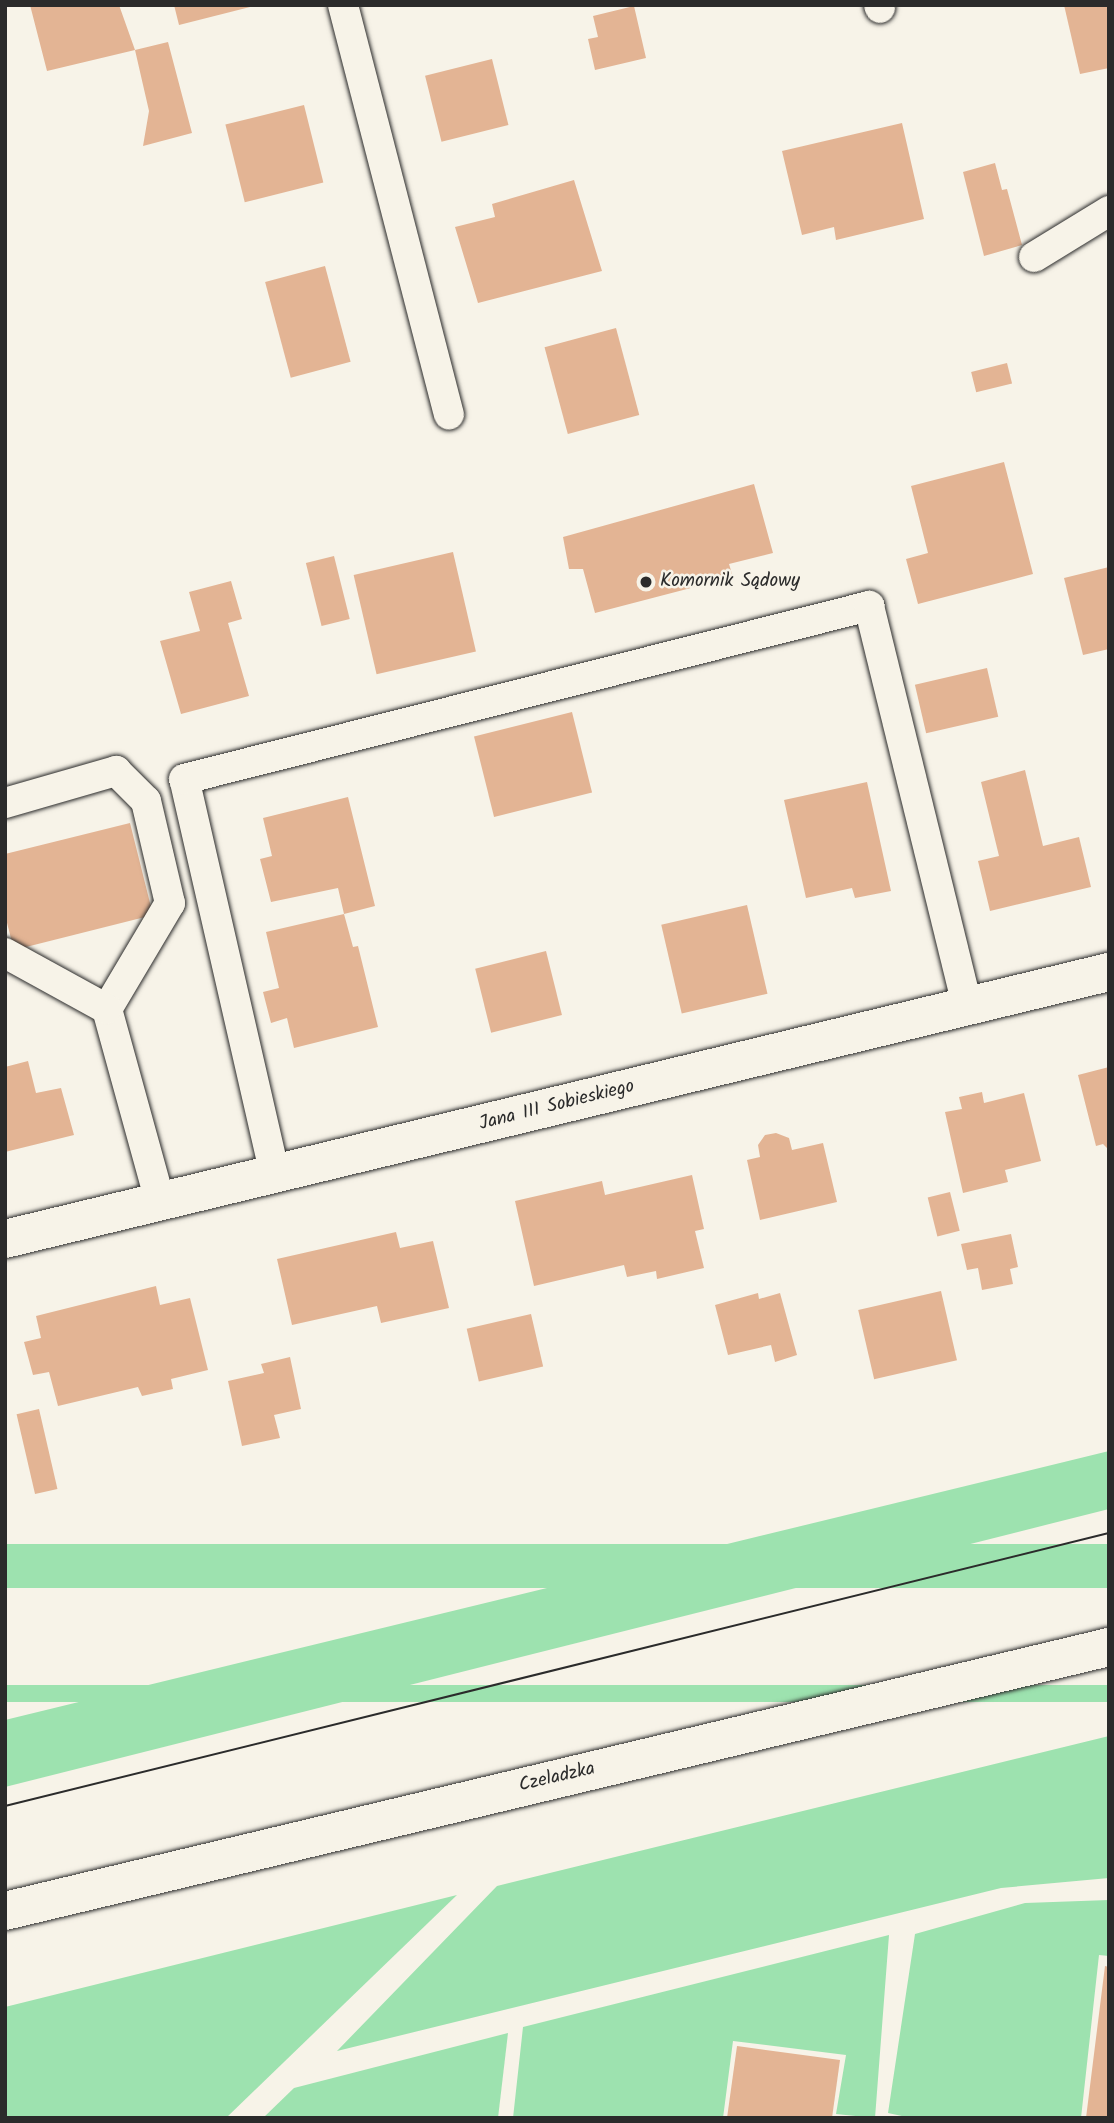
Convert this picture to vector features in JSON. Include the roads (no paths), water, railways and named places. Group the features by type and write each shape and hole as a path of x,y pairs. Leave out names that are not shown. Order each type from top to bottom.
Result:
{"street":[{"name":"Jana III Sobieskiego","path":"5,1239 1109,972"},
{"name":"Czeladzka","path":"5,1911 1109,1647"}],"lane":[{"path":"343,5 449,414"},
{"path":"1034,257 1109,211"},
{"path":"275,1175 184,779 869,606 967,1006"},
{"path":"5,803 116,771 146,801 170,903 107,1009"},
{"path":"5,953 107,1009 160,1202"}],"tram line":[{"path":"5,1806 1109,1533"}],"place":[{"name":"Komornik Sądowy","path":"646,582"}]}
